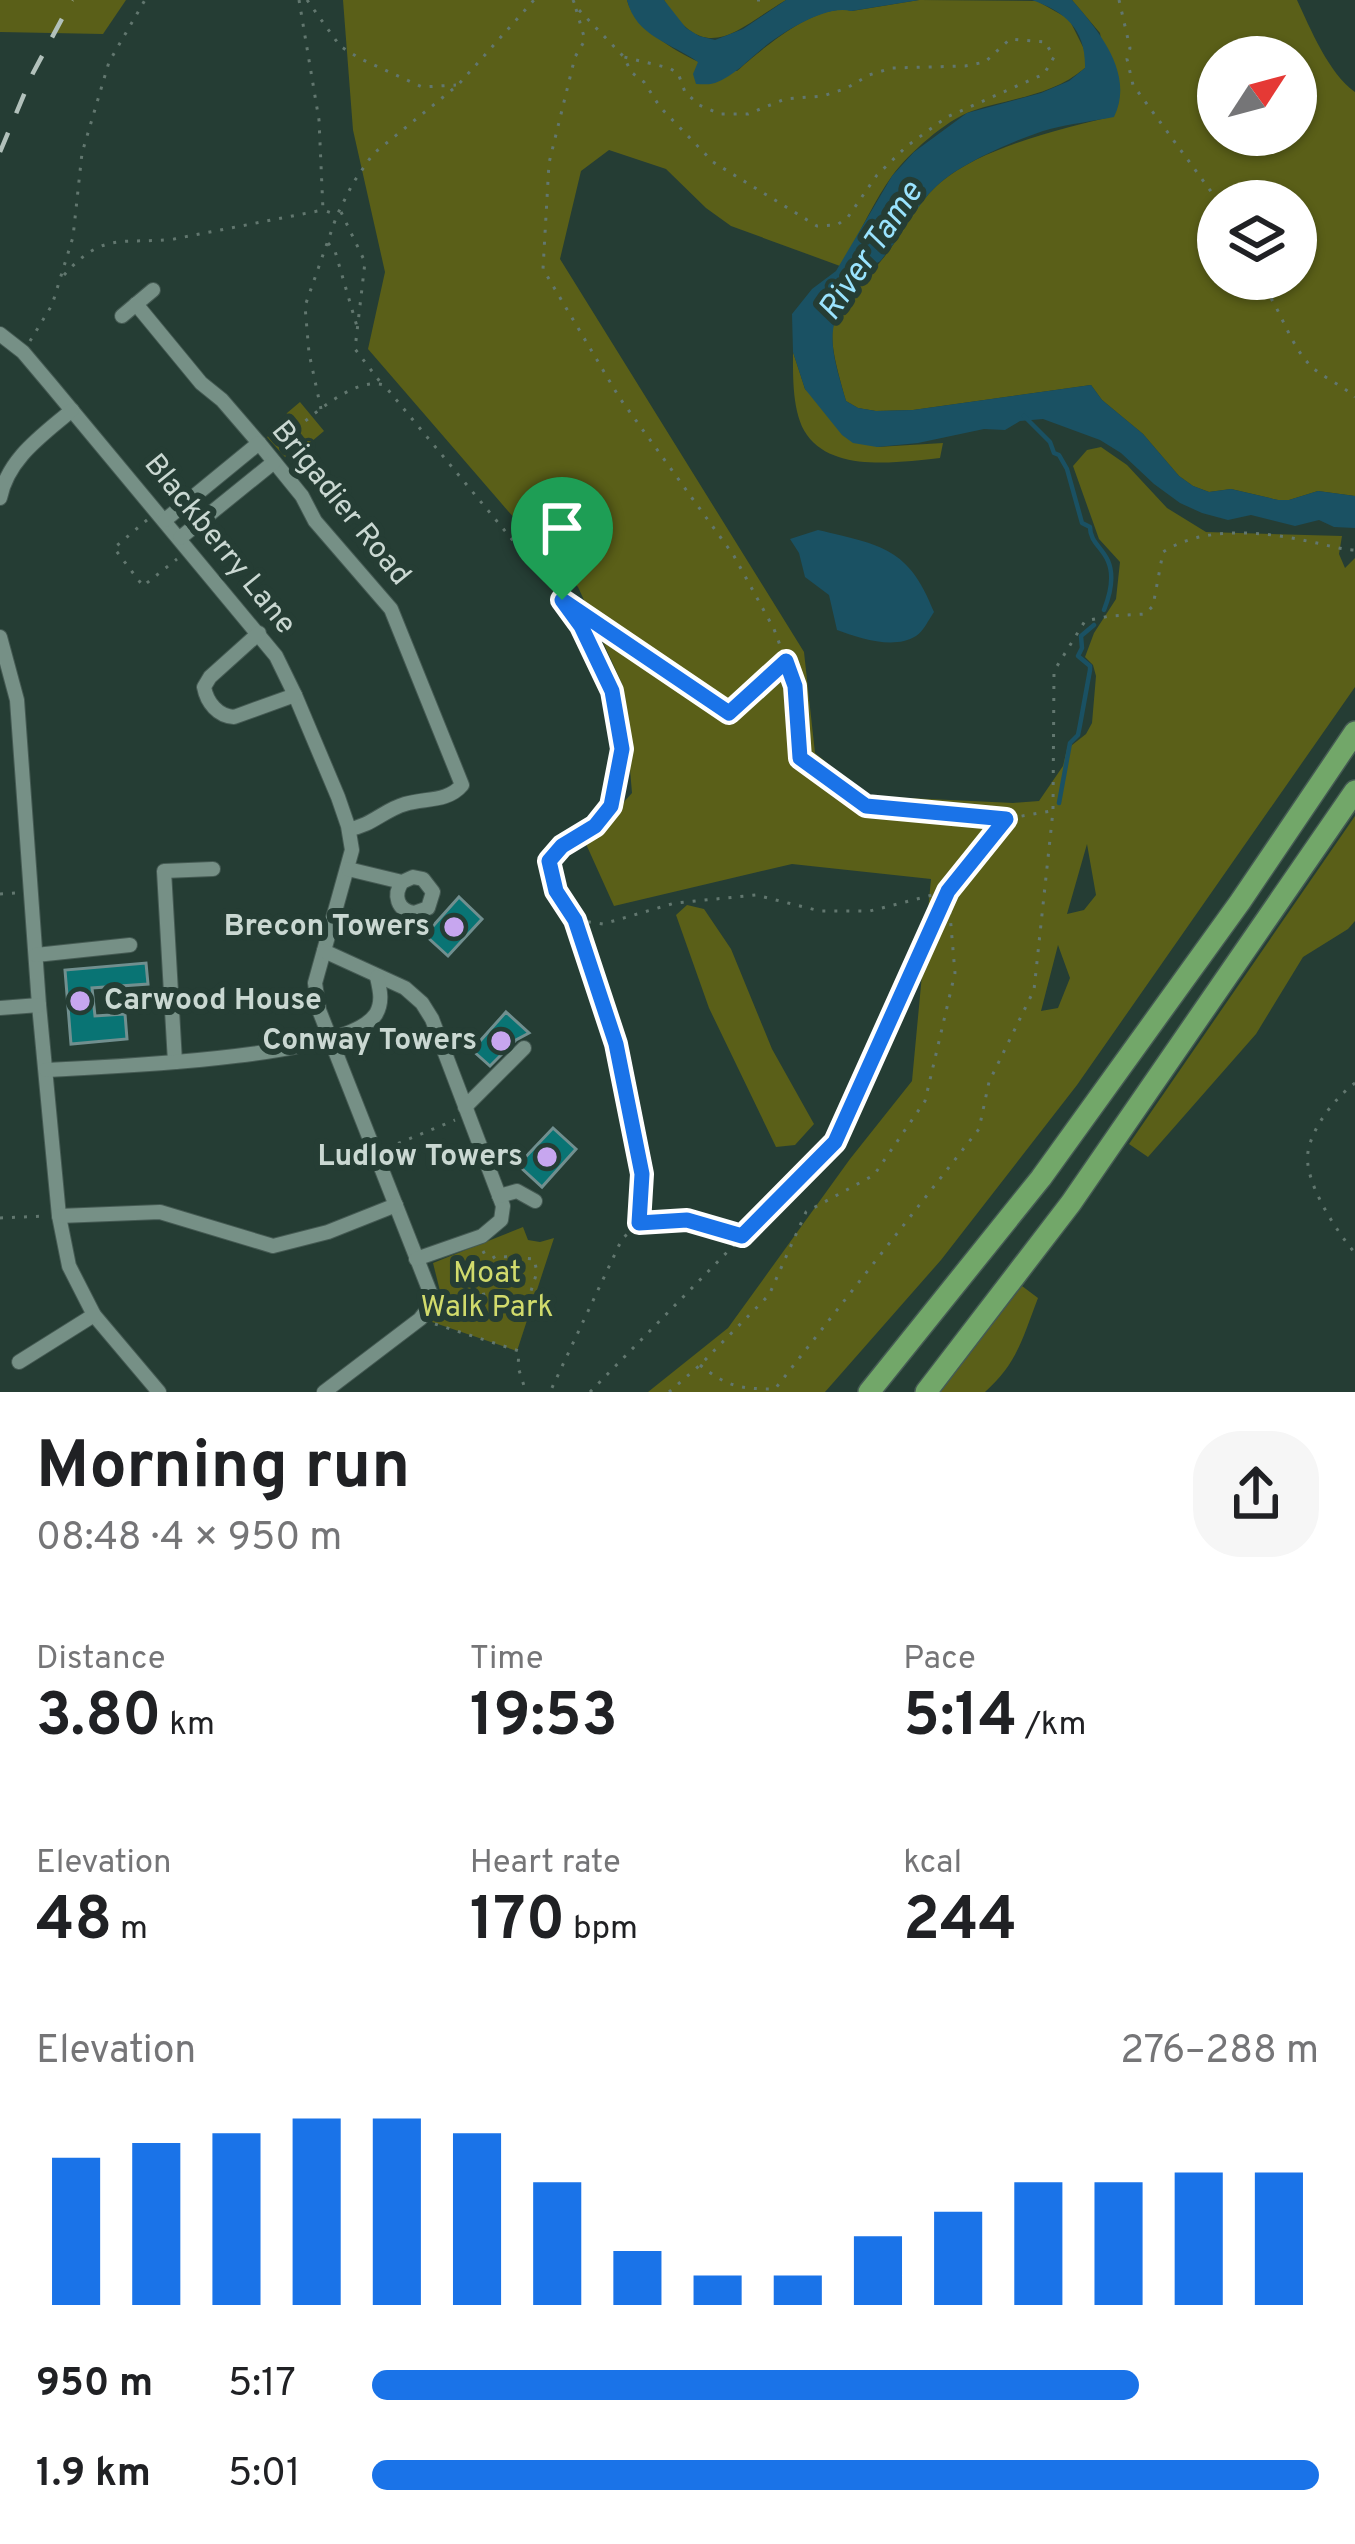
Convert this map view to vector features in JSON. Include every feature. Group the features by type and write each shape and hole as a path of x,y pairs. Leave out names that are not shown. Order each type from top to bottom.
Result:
{"highway":[{"path":"869,1392 1054,1160 1240,902 1355,732"},
{"path":"926,1392 1071,1203 1355,791"}],"street":[{"path":"122,316 153,290"},
{"name":"Brigadier Road","path":"136,304 267,453 302,496 315,521 391,609 462,785 446,797 406,804 349,829"},
{"name":"Blackberry Lane","path":"0,334 23,352 259,633 296,694 349,829 352,850 315,983 319,1010 430,1292 430,1306 420,1319"},
{"path":"0,498 16,460 72,410"},
{"path":"161,516 267,453"},
{"path":"185,544 267,453"},
{"path":"259,633 211,677 204,687 206,696 225,717 234,717 296,694"},
{"path":"0,638 17,700 39,1005 59,1216 69,1266 94,1315 159,1392"},
{"path":"175,1062 164,872 213,869"},
{"path":"348,869 402,882"},
{"path":"36,955 130,945"},
{"path":"324,951 405,988 422,1003 503,1206 501,1220 478,1238 416,1258"},
{"path":"46,1070 269,1053 329,1037 375,1016 381,994 377,977"},
{"path":"0,1007 39,1005"},
{"path":"467,1111 524,1048"},
{"path":"499,1196 517,1191 535,1201"},
{"path":"59,1216 160,1212 273,1246 328,1232 396,1205"},
{"path":"19,1362 94,1315"},
{"path":"324,1392 341,1387 420,1319"}],"path":[{"path":"23,352 52,304 73,237 82,153 109,62 145,0"},
{"path":"299,0 319,120 323,210"},
{"path":"307,0 340,46 359,58 422,87 458,85"},
{"path":"321,409 305,306 353,183 373,154 458,85 534,0"},
{"path":"573,0 585,40 575,57 549,163 543,268 619,397 734,556 774,629 795,686 800,758 866,806 1006,819 1053,811"},
{"path":"1112,0 1120,8"},
{"path":"1119,0 1133,85 1203,180"},
{"path":"576,7 713,162 817,226 837,225 848,217 877,175 947,117 1045,74 1054,57 1045,42 1010,38 986,62 892,68 824,96 785,99 748,115 720,114 698,105 685,92 678,73 624,57"},
{"path":"60,280 80,258 113,241 150,242 323,210 339,213"},
{"path":"339,213 365,262 355,350 381,382"},
{"path":"327,242 335,251 358,332"},
{"path":"1274,300 1312,368 1355,397"},
{"path":"267,453 356,386 372,381 384,385 581,626 612,691 622,749 611,806 595,826 562,846 549,861 556,891 575,920 616,1044 642,1174 639,1223"},
{"path":"161,516 114,548 143,586 185,544"},
{"path":"700,1365 715,1378 741,1389 775,1389 979,1129 989,1082 1034,990 1053,811 1054,670 1085,621 1145,614 1153,606 1162,551 1197,536 1255,535 1355,550"},
{"path":"562,600 729,713 786,661"},
{"path":"590,1392 835,1142 948,891 1006,819"},
{"path":"575,920 603,924 675,903 756,896 820,910 870,911 948,891"},
{"path":"669,1392 769,1295 806,1212 874,1175 925,1101 955,973 948,891"},
{"path":"0,894 32,892"},
{"path":"1355,1083 1321,1120 1307,1155 1316,1192 1355,1253"},
{"path":"375,1153 467,1111"},
{"path":"0,1218 59,1216"},
{"path":"550,1392 622,1239 639,1223 687,1220 742,1236"},
{"path":"478,1238 488,1262"},
{"path":"496,1256 534,1258 537,1272 524,1313 485,1300 478,1270 488,1262 496,1256"},
{"path":"420,1319 519,1351 518,1367 526,1392"}],"green space":[{"path":"0,0 126,0 103,34 0,32"},
{"path":"343,0 627,0 646,28 668,45 703,64 737,71 791,29 838,10 919,0 1037,1 1069,19 1085,51 1085,68 1045,90 962,115 928,139 892,176 840,266 731,226 666,169 609,150 581,171 560,259 804,652 815,753 867,796 1039,801 1063,766 1067,749 1086,734 1092,723 1096,676 1085,657 1116,599 1120,562 1099,539 1073,466 1087,450 1101,447 1127,465 1167,508 1206,532 1342,536 1339,554 1345,568 1355,558 1355,687 1077,1085 941,1260 825,1392 648,1392 728,1328 912,1081 931,879 792,864 614,906 586,844 632,793 623,686 578,587 368,349 385,272 353,130","holes":["1087,844 1096,895 1084,910 1067,914","1058,945 1070,978 1058,1008 1041,1011"]},
{"path":"664,0 786,0 736,31 708,38 679,21"},
{"path":"1072,0 1297,0 1314,36 1197,36 1197,156 1317,156 1317,42 1355,92 1355,496 1318,491 1278,500 1193,486 1091,385 913,410 876,411 846,401 833,350 835,320 933,190 958,170 1000,149 1114,116 1100,33"},
{"path":"793,352 805,389 877,447 943,443 940,458 869,462 819,447 798,417"},
{"path":"300,402 324,431 285,457 267,437"},
{"path":"1355,816 1355,921 1303,957 1256,1034 1148,1157 1129,1144"},
{"path":"687,905 704,909 731,949 772,1049 814,1124 795,1145 776,1147 709,1008 676,915"},
{"name":"Moat Walk Park","path":"523,1227 528,1240 554,1238 517,1351 432,1322 444,1307 433,1263"},
{"path":"1022,1286 1038,1298 1005,1371 985,1392 940,1392"}],"water":[{"path":"627,0 664,0 686,28 715,40 743,29 786,0 919,0 818,15 781,34 728,76 715,83 696,84 693,74 698,62 647,31"},
{"name":"River Tame","path":"1032,0 1072,0 1093,25 1117,69 1119,101 1114,117 1023,138 964,166 933,190 837,316 833,344 846,401 876,411 913,410 1091,385 1193,486 1278,500 1318,491 1355,496 1355,528 1319,520 1295,526 1251,515 1228,520 1202,513 1180,503 1100,440 1043,419 1020,421 1005,430 984,429 918,443 877,447 853,443 805,389 793,352 792,314 812,289 836,271 892,176 914,152 967,113 1041,93 1085,68 1082,43 1072,24"},
{"path":"818,530 876,546 903,562 934,612 919,634 887,642 837,630 829,595 805,577 790,539"}],"building":[{"name":"Brecon Towers","path":"459,897 482,919 448,956 425,935"},
{"name":"Carwood House","path":"146,963 148,984 92,988 95,1016 125,1014 127,1039 71,1044 65,970"},
{"name":"Conway Towers","path":"506,1012 529,1033 490,1066 472,1050"},
{"name":"Ludlow Towers","path":"553,1128 576,1149 542,1187 518,1165"}],"waterway":[{"path":"1024,416 1059,455 1082,523 1090,527 1108,561 1111,580 1104,610"},
{"path":"1059,803 1090,670 1078,656 1081,636 1094,625"}],"railway":[{"path":"0,152 33,73 72,0"}],"place":[{"name":"Brecon Towers","path":"454,927"},
{"name":"Carwood House","path":"80,1001"},
{"name":"Conway Towers","path":"501,1041"},
{"name":"Ludlow Towers","path":"547,1157"}],"route":[{"path":"562,600 729,713 786,661 795,686 800,758 866,806 1006,819 948,891 835,1142 742,1236 687,1220 639,1223 642,1174 616,1044 575,920 556,891 549,861 562,846 595,826 611,806 622,749 612,691 581,626 562,600"}]}
